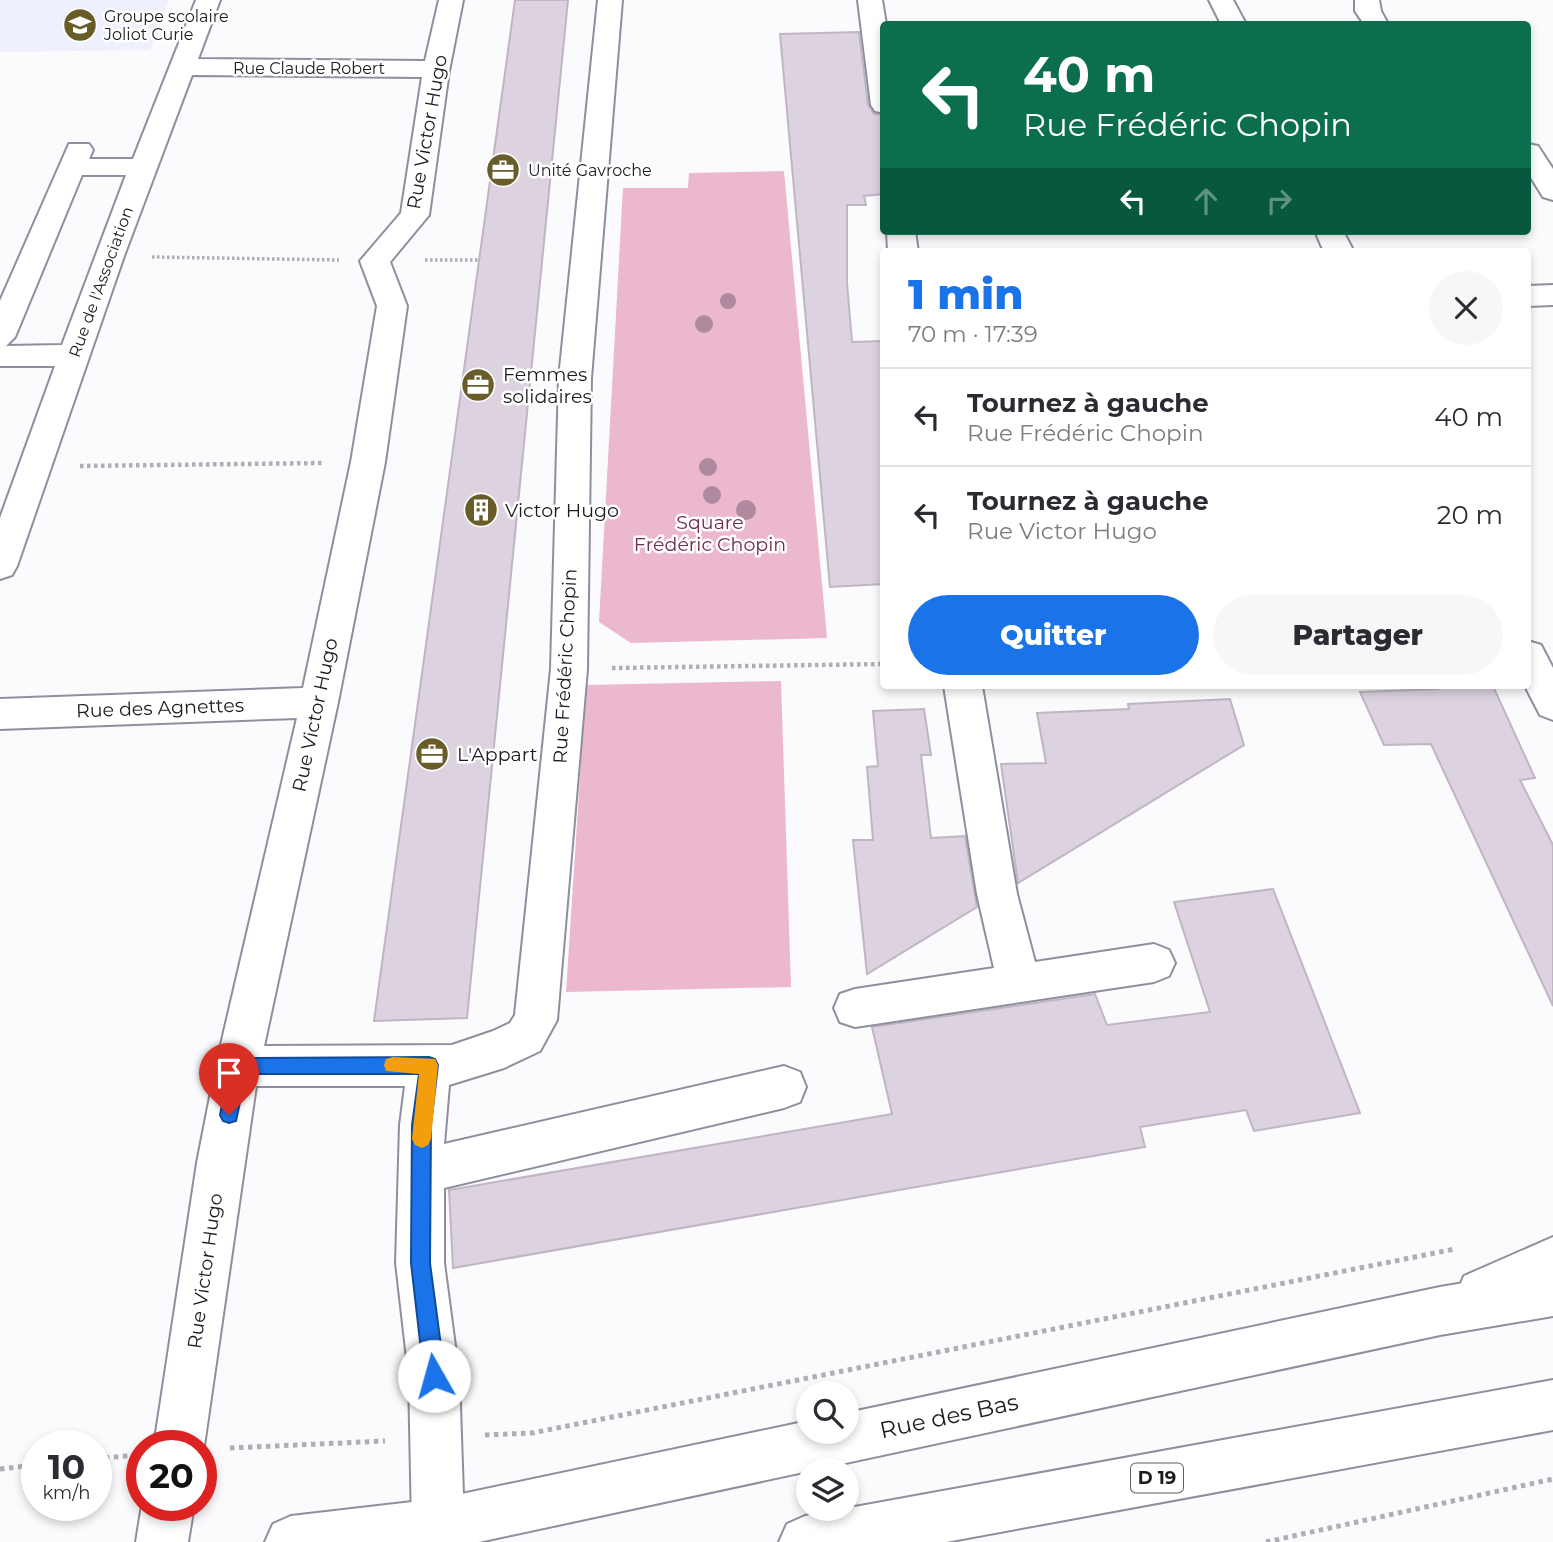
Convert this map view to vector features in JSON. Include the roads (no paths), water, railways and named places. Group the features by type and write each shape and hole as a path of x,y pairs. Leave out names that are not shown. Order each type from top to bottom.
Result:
{"street":[{"name":"Rue de l'Association","path":"0,566 8,514 34,466 109,256 208,0"},
{"name":"Rue Victor Hugo","path":"181,1430 220,1163 238,1066 319,702 368,462 392,306 375,261 415,215 437,69 451,0"},
{"name":"Rue Frédéric Chopin","path":"238,1066 452,1065 504,1048 525,1037 536,1020 569,669 575,378 603,100 610,0"},
{"path":"870,0 880,75"},
{"path":"1221,0 1232,21"},
{"path":"1367,0 1368,11 1374,21"},
{"name":"Rue Claude Robert","path":"182,66 437,69"},
{"path":"1531,157 1553,191"},
{"path":"0,337 75,158 144,167"},
{"path":"1531,296 1553,295"},
{"path":"0,356 74,355"},
{"path":"1531,661 1553,705"},
{"path":"963,689 997,894 1019,983"},
{"name":"Rue des Agnettes","path":"0,714 319,702"},
{"path":"855,1008 1154,962"},
{"path":"429,1065 422,1125 421,1263 434,1376 438,1525"},
{"path":"421,1171 784,1087"},
{"name":"Rue des Bas","path":"1440,1311 1553,1261"},
{"name":"Rue des Bas","path":"291,1542 438,1525 1440,1311 1553,1292"},
{"name":"D 19","path":"805,1542 1538,1410"},
{"path":"162,1542 165,1521"}],"place":[{"name":"Groupe scolaire Joliot Curie","path":"80,25"},
{"name":"Unité Gavroche","path":"503,170"},
{"name":"Femmes solidaires","path":"478,385"},
{"name":"Victor Hugo","path":"481,510"},
{"name":"L'Appart","path":"432,754"}],"park label":[{"name":"Square Frédéric Chopin","path":"710,533"}]}
